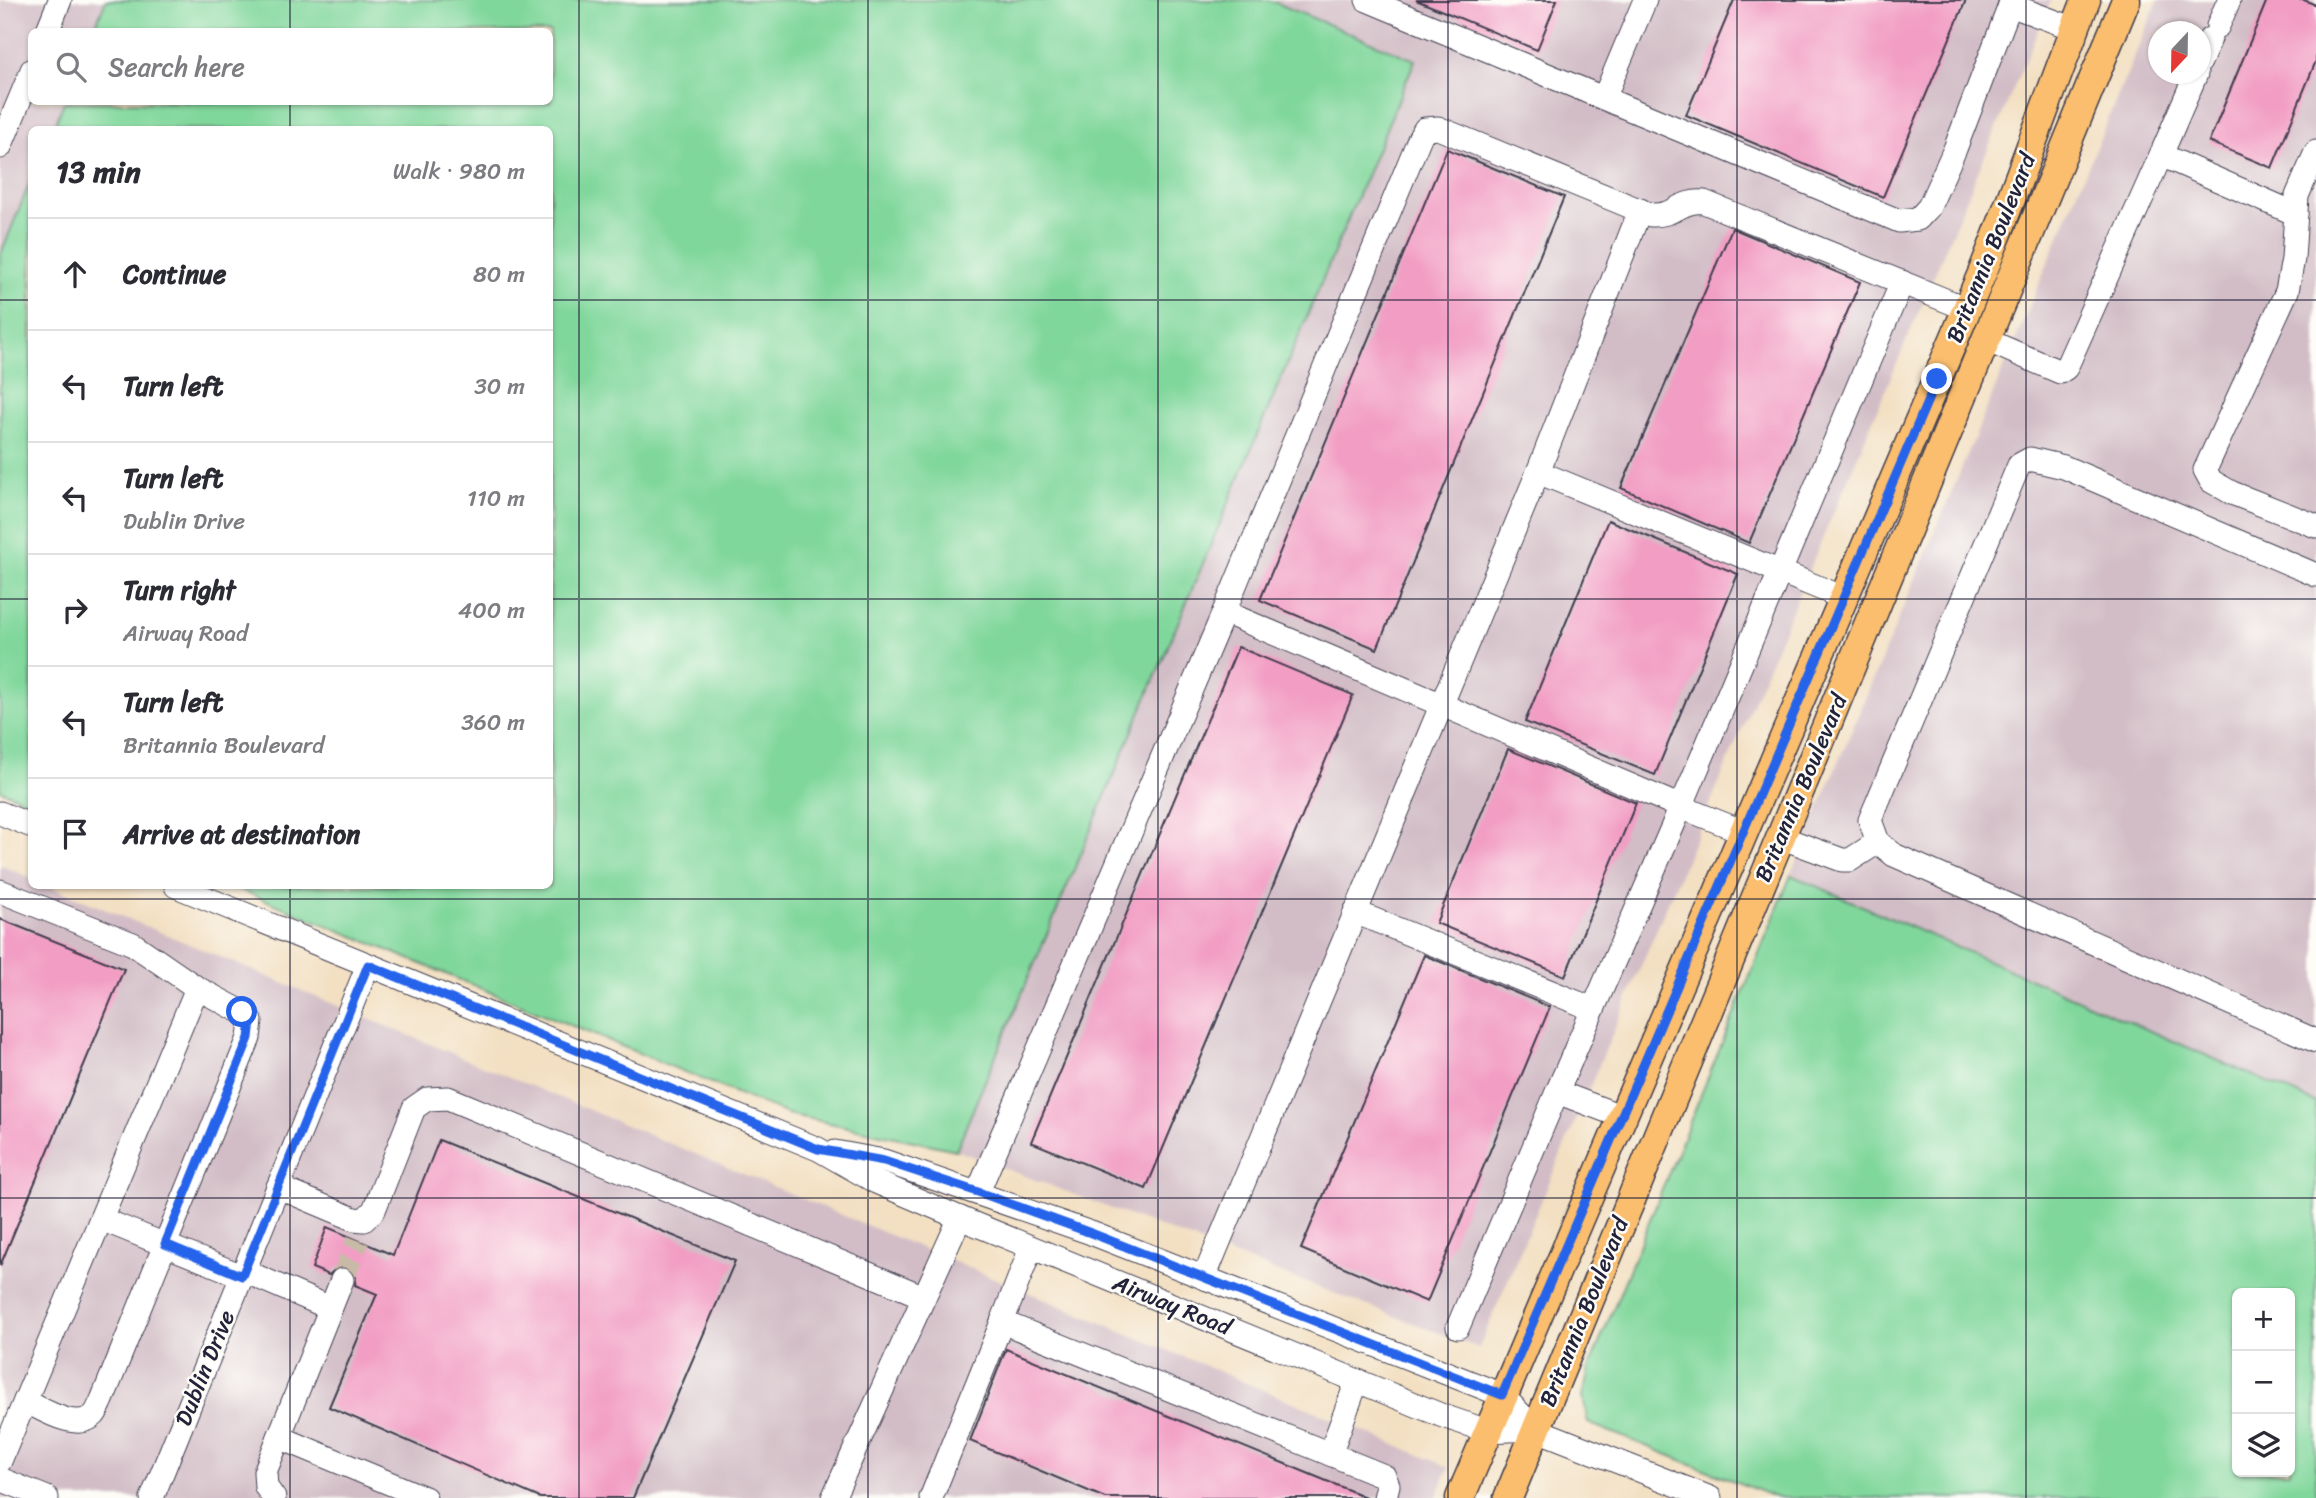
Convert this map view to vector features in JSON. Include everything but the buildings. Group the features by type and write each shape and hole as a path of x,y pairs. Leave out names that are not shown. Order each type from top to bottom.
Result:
{"main road":[{"name":"Britannia Boulevard","path":"1460,1498 1967,309 2030,153 2086,0"},
{"name":"Britannia Boulevard","path":"1508,1498 2126,0"}],"street":[{"path":"49,28 60,0"},
{"path":"1367,0 1899,221 1917,219 1929,207 1955,149 2011,3 2075,29"},
{"path":"1604,98 1645,0"},
{"path":"2211,38 2229,0"},
{"path":"0,147 28,80"},
{"path":"1986,340 2060,372 2066,368 2192,84"},
{"path":"978,1192 1425,129 1438,128 1651,215 1663,215 1689,201 1704,202 1967,309"},
{"path":"2316,152 2297,196 2293,259 2287,291 2205,470 2211,481 2232,493 2316,526"},
{"path":"2161,155 2296,214"},
{"path":"1204,1278 1538,471 1640,210"},
{"path":"1458,1327 1902,282"},
{"path":"2316,575 2064,467 2031,459 2019,465 1870,820 1878,842 1894,855 2316,1041"},
{"path":"1538,471 1844,598"},
{"path":"1224,612 1744,832"},
{"path":"0,813 28,824"},
{"path":"1780,837 1842,860 1850,860 1878,842"},
{"name":"Airway Road","path":"183,889 818,1149 876,1182 960,1219 1443,1416 1487,1431 1535,1429 1710,1498"},
{"path":"0,891 133,944 197,988 242,1012 251,1021 249,1038 102,1400 93,1416 79,1422 65,1419 25,1401"},
{"path":"1355,912 1593,1009"},
{"name":"Dublin Drive","path":"152,1498 368,965"},
{"path":"0,1461 197,988"},
{"path":"1557,1092 1623,1117"},
{"path":"278,1187 354,1219 361,1230 374,1210 414,1108 427,1099 448,1098 924,1297"},
{"name":"Airway Road","path":"818,1149 884,1161 978,1192 1204,1278 1502,1395 1535,1429"},
{"path":"102,1219 330,1308"},
{"path":"833,1498 960,1219"},
{"path":"931,1498 1031,1248"},
{"path":"274,1498 266,1486 265,1472 342,1280"},
{"path":"1002,1322 1384,1476 1388,1485 1385,1498"},
{"path":"1330,1454 1357,1381"},
{"path":"279,1437 425,1498"},
{"path":"0,1479 47,1498"}],"shaded area":[{"path":"0,0 106,0 94,28 28,28 28,105 63,105 54,126 28,126 28,187 0,256"},
{"path":"1269,0 2051,0 1479,1348 956,1150 1415,61"},
{"path":"2158,0 2316,0 2316,1103 1791,875 2148,24 2148,84 2211,84 2211,21 2149,21"},
{"path":"0,865 28,877 28,889 56,889 1449,1467 1436,1498 0,1498"}],"green space":[{"path":"106,0 1269,0 1415,60 956,1150 787,1114 238,889 553,889 553,126 54,126 63,105 553,105 553,28 94,28"},
{"path":"28,187 28,801 0,790 0,256"},
{"path":"1791,875 2316,1103 2316,1498 1777,1498 1588,1423 1583,1397 1589,1368"}],"tunnel":[{"path":"342,1280 358,1240"}],"route":[{"path":"242,1012 251,1021 249,1038 165,1244 242,1276 368,965 818,1149 884,1161 978,1192 1091,1233 1502,1395 1937,379"}]}
